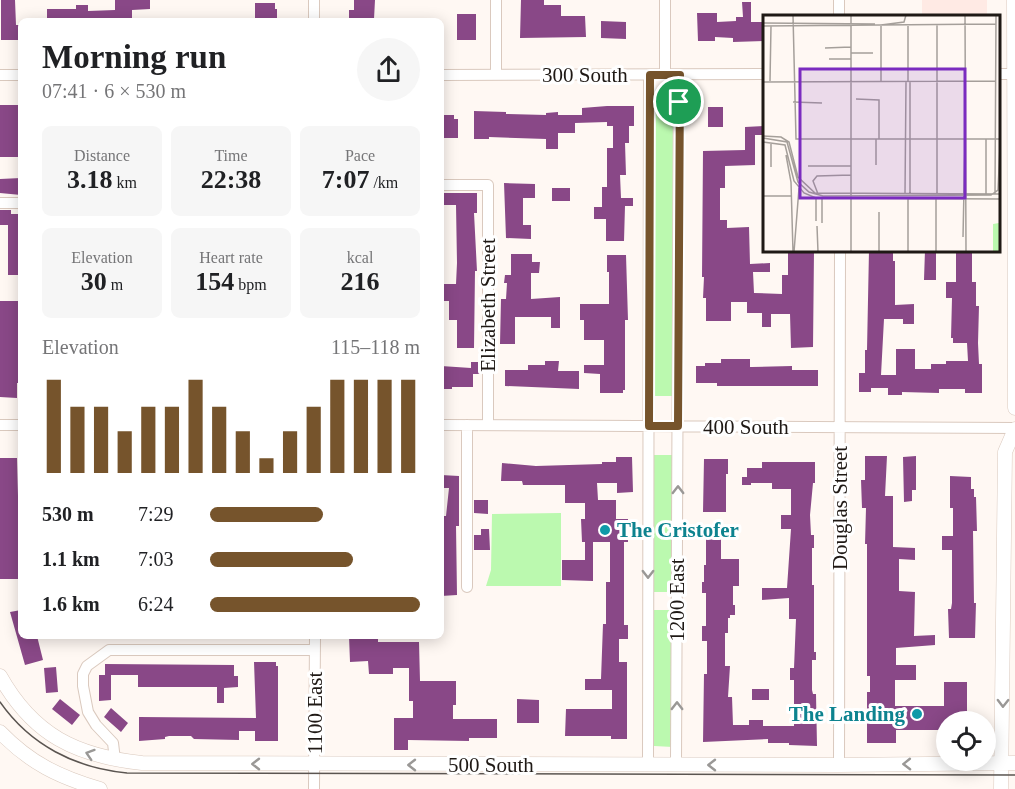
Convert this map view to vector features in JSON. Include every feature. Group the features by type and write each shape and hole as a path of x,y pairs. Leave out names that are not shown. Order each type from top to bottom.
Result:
{"main road":[{"path":"1014,0 1015,408"},
{"path":"1001,789 1009,763 1005,452 1015,428"},
{"name":"500 South","path":"0,676 27,714 46,731 79,751 115,760 142,763 839,765 1009,763"},
{"path":"0,732 30,759 51,772 100,789"}],"street":[{"path":"314,0 314,18"},
{"path":"496,0 496,75"},
{"path":"665,0 665,75"},
{"path":"838,15 839,0"},
{"name":"300 South","path":"444,75 763,74"},
{"path":"0,75 18,75"},
{"name":"1200 East","path":"648,764 650,75"},
{"name":"1200 East","path":"676,764 680,75"},
{"name":"Elizabeth Street","path":"444,184 488,184 488,425"},
{"path":"0,203 18,203"},
{"name":"Douglas Street","path":"839,765 840,252"},
{"path":"0,425 18,425"},
{"name":"400 South","path":"444,425 1015,428"},
{"path":"466,425 466,587"},
{"name":"1100 East","path":"314,789 315,639"},
{"path":"115,760 112,743 91,719 83,686 83,674 87,666 109,650 315,650"}],"shaded area":[{"path":"922,0 987,0 987,15 922,15"}],"green space":[{"path":"655,106 673,106 672,396 655,396"},
{"path":"654,455 673,455 673,592 654,592"},
{"path":"561,513 561,586 486,586 491,570 492,514"},
{"path":"654,610 673,610 673,747 654,746"}],"building":[{"path":"1,0 15,0 18,40 1,40"},
{"path":"115,0 150,0 150,9 132,10 132,18 47,18 47,9 76,9 76,5 88,5 88,11 115,10"},
{"path":"354,0 375,0 374,18 349,18 349,10 354,10"},
{"path":"521,0 544,0 544,5 561,5 561,16 585,16 586,37 520,38"},
{"path":"742,2 751,2 751,22 763,22 763,41 733,42 733,38 715,37 715,41 698,41 697,13 717,13 717,22 736,21 736,17 743,17"},
{"path":"255,3 275,3 277,18 255,18"},
{"path":"457,14 476,14 476,40 457,40"},
{"path":"601,21 626,22 626,39 601,38"},
{"path":"0,105 18,105 18,157 0,157"},
{"path":"634,106 634,126 629,126 629,143 625,143 626,175 620,175 621,198 633,198 633,206 625,206 624,241 606,241 606,219 594,219 594,207 602,207 602,187 607,187 607,148 613,148 613,126 607,126 607,122 575,123 575,133 558,133 558,149 546,149 546,139 489,137 489,139 474,139 474,111 546,115 546,113 558,112 558,115 582,115 582,108"},
{"path":"708,107 723,107 723,127 708,127"},
{"path":"444,115 454,115 454,119 458,119 458,138 444,138"},
{"path":"763,126 763,135 755,135 755,165 725,166 725,188 720,188 720,220 727,220 727,228 749,227 750,264 770,263 770,272 753,272 754,293 782,294 782,275 788,275 788,252 814,252 813,347 791,348 790,314 771,314 771,327 762,327 762,313 747,313 747,302 731,302 731,321 706,321 706,298 703,298 704,277 702,277 703,151 745,150 745,127"},
{"path":"18,178 18,195 0,193 0,179"},
{"path":"504,183 535,184 535,198 523,198 523,225 531,225 531,239 506,238"},
{"path":"552,188 570,188 570,201 552,201"},
{"path":"444,193 477,193 477,213 474,213 477,271 475,271 474,348 457,348 457,320 449,320 449,301 444,301 444,284 456,284 456,205 444,205"},
{"path":"0,210 11,210 11,214 18,214 18,275 8,275 8,225 0,225"},
{"path":"869,252 893,252 895,305 914,304 914,324 903,324 903,319 884,319 881,375 896,375 896,349 915,349 915,369 931,369 931,364 946,364 946,361 968,361 967,343 953,343 953,338 951,338 952,298 946,298 946,282 956,282 956,252 972,252 972,282 976,282 976,306 979,306 978,343 979,364 982,364 982,393 965,393 965,389 939,389 939,393 902,392 902,395 888,395 888,388 871,388 871,392 859,392 859,373 865,373 865,350 867,350"},
{"path":"925,252 936,252 936,280 924,280"},
{"path":"511,254 532,254 532,262 540,262 539,273 531,273 531,299 560,297 560,328 551,328 551,317 515,317 515,344 500,344 501,299 506,299 507,283 504,283 505,275 511,275"},
{"path":"607,255 626,255 628,320 625,320 625,390 623,393 600,393 600,374 584,373 584,365 604,365 604,340 584,340 584,320 580,320 580,304 609,304"},
{"path":"0,301 18,301 17,398 0,397"},
{"path":"721,359 750,359 750,367 792,366 792,370 818,370 818,386 717,386 717,383 696,383 696,366 705,366 705,363 721,363"},
{"path":"545,361 559,361 558,371 579,371 579,389 505,386 505,370 528,370 528,365 545,365"},
{"path":"471,362 480,362 480,374 473,374 473,387 444,389 444,366 471,368"},
{"path":"865,456 887,456 885,496 893,496 893,547 915,548 915,560 899,559 899,591 915,592 914,636 935,635 935,645 896,648 896,665 916,665 916,680 895,680 895,706 944,706 944,682 967,682 967,711 936,711 936,730 896,730 896,743 867,743 867,692 870,692 870,676 867,676 867,544 865,544 866,508 862,508 861,480 865,480"},
{"path":"916,456 916,490 912,490 912,501 904,502 903,457"},
{"path":"616,457 632,457 633,492 617,493 617,483 597,483 598,500 616,500 616,519 628,519 628,542 624,542 624,625 628,625 628,639 619,639 619,662 627,662 627,739 611,739 611,736 565,736 566,709 612,709 612,690 585,690 585,679 601,679 603,624 606,624 606,582 610,582 610,542 593,542 593,581 562,580 562,560 585,560 581,519 585,519 585,503 565,503 565,485 523,485 522,481 501,481 502,463 536,466 602,464 602,462 616,462"},
{"path":"0,458 17,458 18,579 0,579"},
{"path":"704,459 728,459 726,512 703,512"},
{"path":"762,462 815,462 815,483 813,483 810,515 811,535 814,535 812,585 814,585 816,660 812,660 812,690 813,694 816,694 817,746 768,743 768,739 703,742 707,641 702,641 702,626 706,626 706,593 702,593 702,582 704,582 704,565 706,565 706,526 721,526 721,559 739,559 739,586 733,586 735,615 730,615 728,618 728,633 725,633 725,666 730,666 728,697 732,697 733,725 749,725 749,720 763,720 763,726 794,726 794,680 790,680 790,668 794,668 796,619 789,619 789,598 762,600 762,588 787,588 791,529 781,529 781,515 791,515 791,489 772,489 772,483 742,485 742,477 747,477 747,468 762,468"},
{"path":"444,475 459,476 459,526 456,526 457,595 444,596 444,516 446,516 449,488 444,488"},
{"path":"950,476 971,477 971,489 974,489 974,497 976,497 977,531 973,531 975,638 949,638 948,609 951,609 952,603 952,550 942,550 942,536 953,536"},
{"path":"474,500 488,500 488,514 474,513"},
{"path":"481,529 489,529 490,550 474,550 474,535 481,535"},
{"path":"18,611 18,639 38,639 43,660 25,665 10,612"},
{"path":"349,639 419,642 420,681 456,681 456,705 453,705 453,719 497,719 497,738 469,738 469,741 408,740 408,750 394,750 394,718 413,718 413,701 409,701 409,668 393,668 393,674 369,674 368,661 350,662"},
{"path":"254,662 276,662 278,666 278,741 255,741 255,731 239,731 239,740 169,736 165,739 139,741 139,717 256,718"},
{"path":"105,664 234,665 234,676 238,676 238,687 224,688 224,703 217,703 217,687 138,687 138,675 111,675 111,700 99,701 99,675 105,675"},
{"path":"56,667 58,692 46,693 44,668"},
{"path":"752,689 769,689 769,700 752,700"},
{"path":"60,699 80,715 72,725 52,709"},
{"path":"517,699 539,700 539,723 517,723"},
{"path":"111,708 128,723 121,732 104,717"}],"tram line":[{"path":"0,702 25,731 55,752 89,766 127,773 1015,775"}],"place":[{"name":"The Cristofer","path":"605,530"},
{"name":"The Landing","path":"917,714"}],"route":[{"path":"650,75 680,75 679,102 678,426 649,426 650,75"}]}
